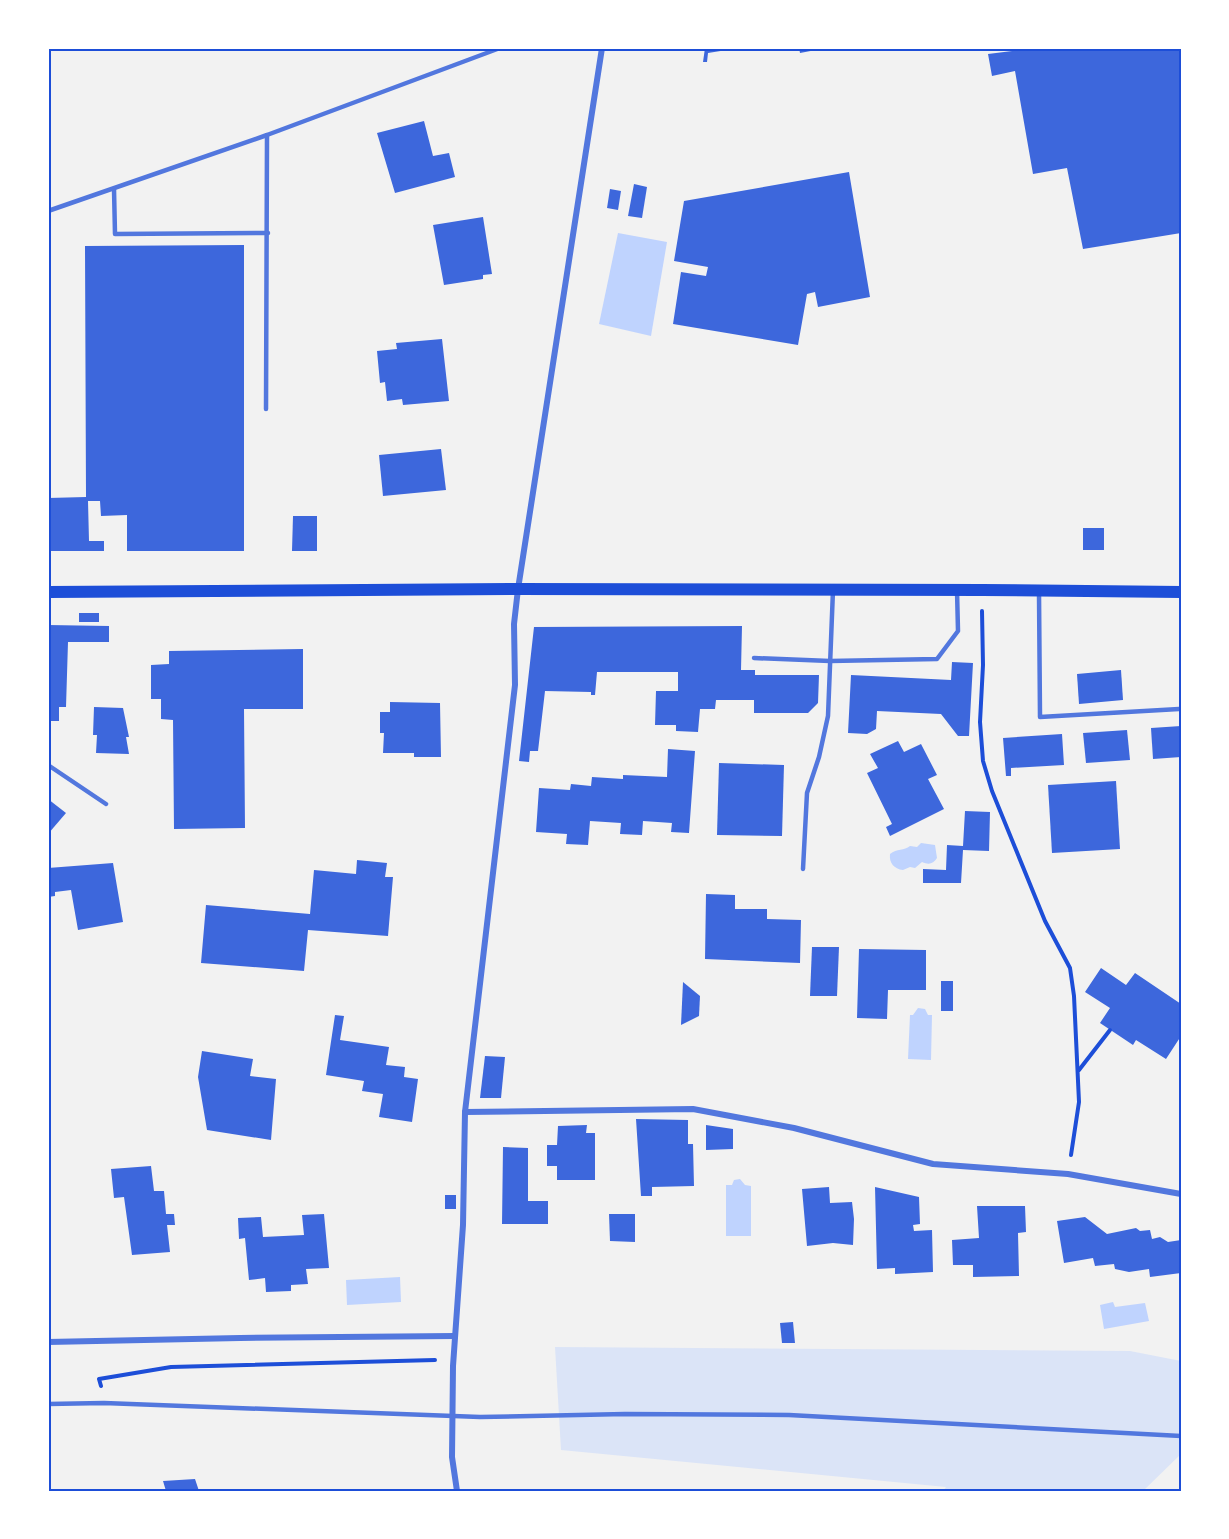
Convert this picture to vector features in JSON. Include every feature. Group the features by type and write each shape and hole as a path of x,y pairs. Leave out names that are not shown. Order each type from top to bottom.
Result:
{"main road":[{"path":"48,592 518,589 1181,592"}],"street":[{"path":"457,1491 452,1457 455,1336 463,1225 465,1112 515,685 514,624 602,48"},
{"path":"465,1112 693,1109 794,1128 933,1164 1068,1174 1181,1194"},
{"path":"48,1342 455,1336"}],"lane":[{"path":"48,211 267,135 500,48"},
{"path":"266,409 267,135"},
{"path":"114,189 115,234 268,233"},
{"path":"803,869 807,793 819,757 828,716 833,590"},
{"path":"754,658 830,661 937,659 958,631 957,590"},
{"path":"1039,590 1041,717 1179,709"},
{"path":"48,765 106,804"},
{"path":"48,1404 104,1403 480,1417 626,1414 789,1415 1181,1436"}],"path":[{"path":"982,590 983,665 980,722 982,761 1045,921 1070,968 1074,996 1079,1102 1068,1174"},
{"path":"1078,1071 1110,1030"},
{"path":"99,1379 171,1367 454,1363"}],"shaded area":[{"path":"555,1347 1130,1351 1181,1361 1181,1454 1143,1491 943,1491 946,1487 561,1450"}],"water":[{"path":"618,233 667,242 651,336 599,324"},
{"path":"921,843 935,845 937,858 934,862 929,864 922,862 915,868 910,867 903,870 893,865 890,854 910,846 917,847"},
{"path":"918,1008 925,1009 928,1015 932,1015 931,1060 908,1059 910,1015 913,1015"},
{"path":"740,1179 745,1185 751,1186 751,1236 726,1236 726,1185 732,1185 734,1180"},
{"path":"400,1277 401,1302 347,1305 346,1280"},
{"path":"1113,1302 1115,1307 1145,1303 1149,1321 1104,1329 1100,1305"}],"building":[{"path":"705,48 733,49 708,53 707,62 703,62"},
{"path":"799,48 821,48 821,49 800,53"},
{"path":"1011,48 1181,48 1181,233 1083,249 1067,168 1033,174 1015,71 992,76 988,54 1012,51"},
{"path":"424,121 433,156 449,153 455,177 395,193 377,133"},
{"path":"849,172 870,297 818,307 815,292 807,294 798,345 673,324 681,272 706,276 708,267 674,261 684,201"},
{"path":"634,184 647,187 642,218 628,216"},
{"path":"610,189 621,191 618,210 607,208"},
{"path":"483,217 492,274 483,275 483,279 444,285 433,225"},
{"path":"244,245 244,551 127,551 127,515 101,516 100,501 88,501 89,541 104,541 104,551 48,551 48,498 86,497 85,246"},
{"path":"442,339 449,401 403,405 402,399 387,401 385,382 380,383 377,351 397,349 396,343"},
{"path":"441,449 446,490 383,496 379,455"},
{"path":"293,516 317,516 317,551 292,551"},
{"path":"1083,528 1104,528 1104,550 1083,550"},
{"path":"79,613 99,613 99,622 79,622"},
{"path":"48,625 109,626 109,642 68,642 66,707 59,707 59,721 48,721"},
{"path":"742,626 741,670 755,670 755,675 819,675 818,703 808,713 754,713 754,700 716,700 715,709 700,709 698,732 676,731 676,725 655,725 656,691 678,691 678,672 597,672 595,695 591,695 591,692 545,691 538,751 530,751 529,762 519,761 534,627"},
{"path":"303,649 303,709 244,709 245,828 174,829 173,720 161,719 161,699 151,699 151,665 169,664 169,651"},
{"path":"952,662 973,663 969,736 958,736 941,714 877,711 876,729 867,734 848,733 851,675 951,680"},
{"path":"1121,670 1123,700 1079,704 1077,674"},
{"path":"390,702 440,703 441,757 414,757 414,753 383,753 384,733 380,733 380,712 390,712"},
{"path":"94,707 123,708 129,737 126,737 129,754 96,753 97,735 93,735"},
{"path":"1181,726 1181,757 1153,759 1151,728"},
{"path":"1127,730 1130,760 1086,763 1083,733"},
{"path":"1062,734 1064,765 1011,768 1011,776 1006,776 1003,738"},
{"path":"898,741 904,752 921,744 937,775 928,779 944,809 890,836 886,827 892,824 867,773 878,768 870,754"},
{"path":"668,749 695,751 689,833 671,832 672,823 643,821 642,835 620,834 621,823 590,821 588,845 566,844 567,834 536,832 539,788 570,790 571,784 591,786 592,777 623,779 623,775 667,777"},
{"path":"719,763 784,765 782,836 717,835"},
{"path":"1116,781 1120,849 1052,853 1048,785"},
{"path":"48,799 66,813 48,834"},
{"path":"965,811 990,812 989,851 963,850 961,883 923,883 923,869 946,870 947,845 963,846"},
{"path":"357,860 387,863 385,877 393,877 388,936 308,930 304,971 201,963 206,905 310,914 314,870 356,874"},
{"path":"113,863 123,922 78,930 71,890 55,892 55,896 48,897 48,868"},
{"path":"706,894 735,895 735,909 767,909 767,919 801,920 800,963 705,959"},
{"path":"812,947 839,947 837,996 810,996"},
{"path":"859,949 926,950 926,990 888,990 887,1019 857,1018"},
{"path":"1101,968 1126,985 1135,973 1181,1004 1181,1036 1166,1059 1136,1040 1133,1045 1100,1023 1110,1008 1085,992"},
{"path":"941,981 953,981 953,1011 941,1011"},
{"path":"683,982 700,996 699,1016 681,1025"},
{"path":"335,1015 344,1016 340,1040 389,1047 386,1065 405,1067 404,1077 418,1079 412,1122 379,1117 383,1094 362,1091 364,1081 326,1075"},
{"path":"202,1051 253,1059 250,1076 276,1079 271,1140 207,1130 198,1077"},
{"path":"485,1056 505,1057 501,1098 480,1098"},
{"path":"636,1119 688,1120 688,1144 693,1144 694,1186 652,1187 652,1196 641,1196"},
{"path":"587,1125 586,1133 595,1133 595,1180 557,1180 557,1166 547,1166 547,1145 557,1145 558,1126"},
{"path":"706,1125 733,1129 733,1149 706,1150"},
{"path":"503,1147 528,1148 528,1201 548,1201 548,1224 502,1224"},
{"path":"151,1166 154,1191 164,1191 166,1214 174,1214 175,1225 167,1225 170,1252 132,1255 124,1197 114,1198 111,1169"},
{"path":"829,1187 830,1203 852,1202 853,1245 833,1243 807,1246 802,1189"},
{"path":"875,1187 919,1197 920,1224 913,1225 914,1231 932,1230 933,1272 895,1274 895,1268 877,1269"},
{"path":"445,1195 456,1195 456,1209 445,1209"},
{"path":"977,1206 1025,1206 1026,1232 1018,1233 1019,1276 973,1277 973,1265 953,1265 952,1240 979,1238"},
{"path":"324,1214 329,1268 306,1269 308,1284 291,1285 291,1291 266,1292 265,1278 249,1280 245,1238 239,1239 238,1218 261,1217 263,1237 304,1235 302,1215"},
{"path":"609,1214 635,1214 635,1242 610,1241"},
{"path":"1085,1217 1107,1234 1136,1228 1140,1231 1150,1230 1152,1239 1160,1237 1168,1242 1181,1240 1181,1273 1150,1277 1149,1269 1129,1272 1115,1269 1114,1264 1095,1266 1093,1258 1064,1263 1057,1221"},
{"path":"793,1322 795,1343 782,1343 780,1323"},
{"path":"195,1479 199,1491 166,1491 163,1481"}]}
